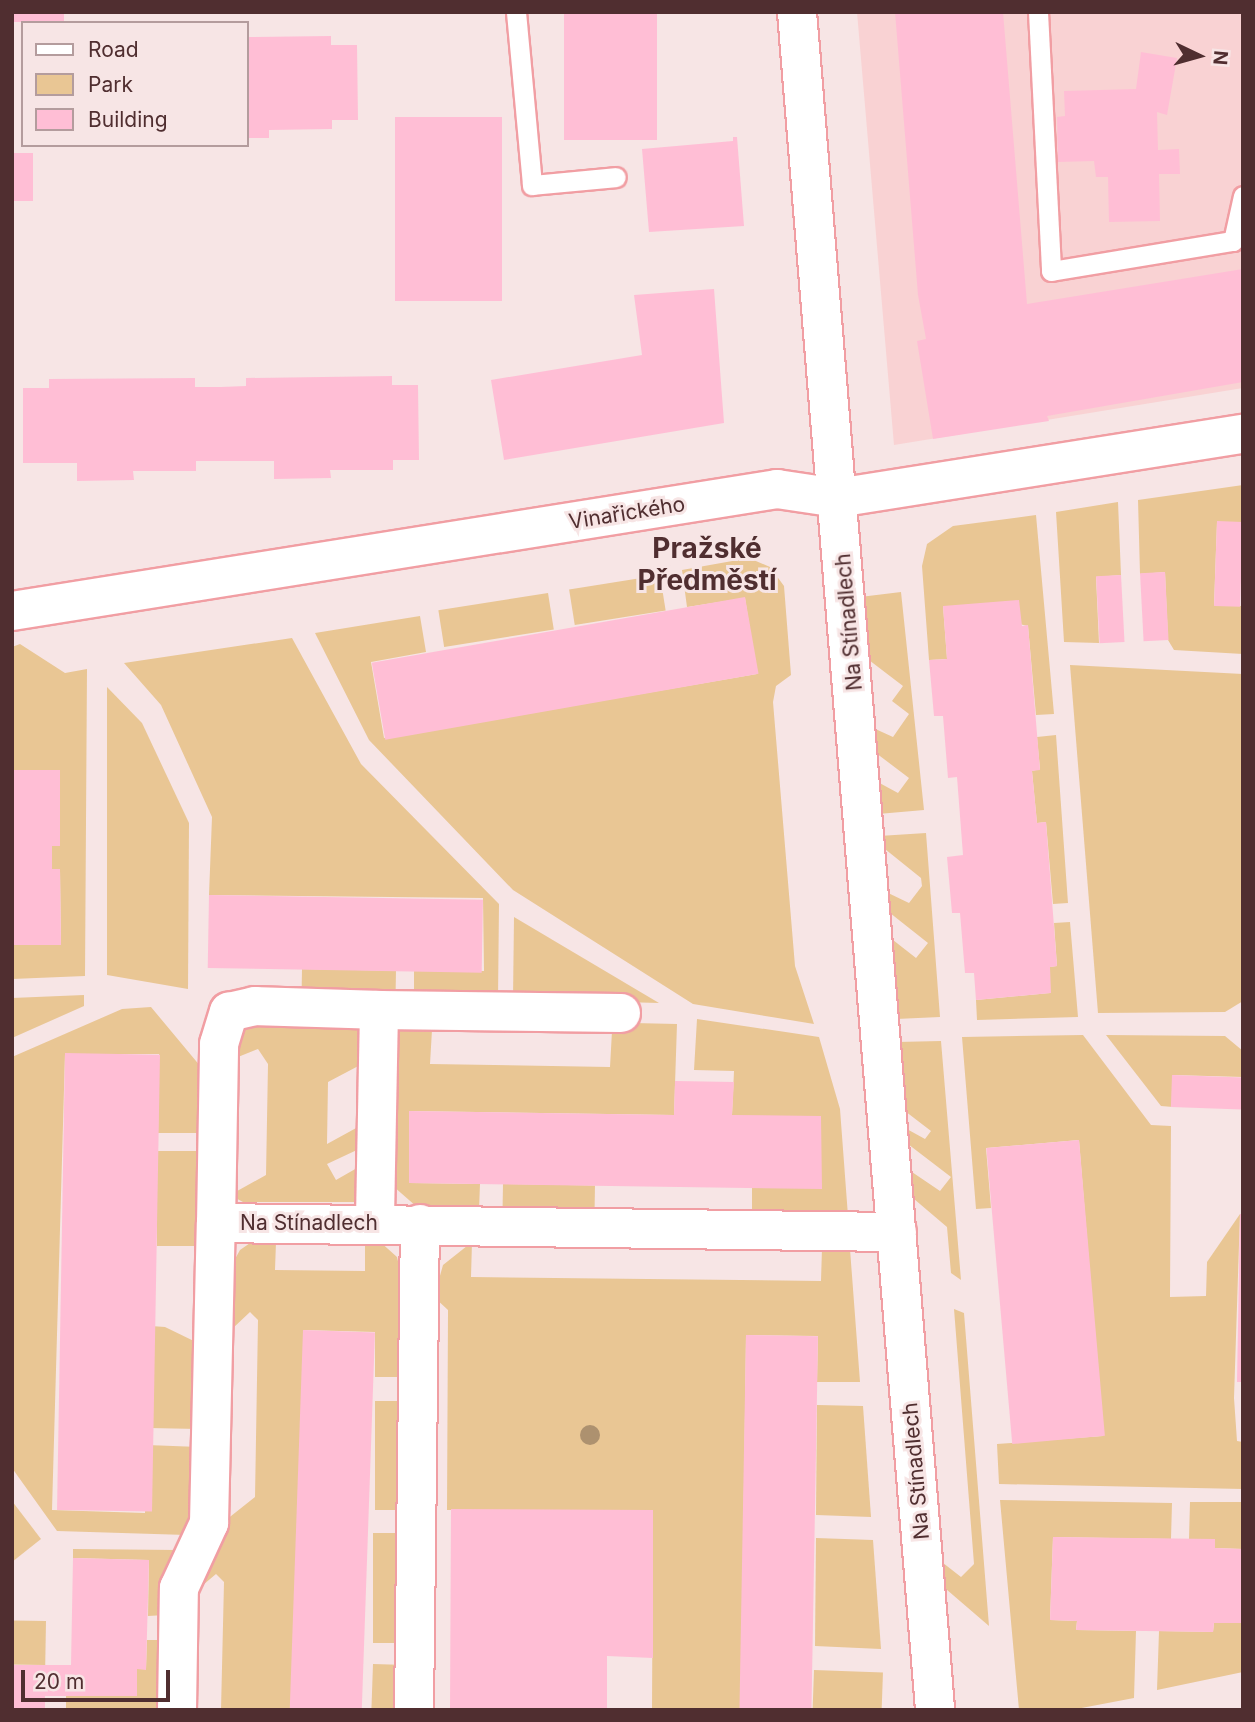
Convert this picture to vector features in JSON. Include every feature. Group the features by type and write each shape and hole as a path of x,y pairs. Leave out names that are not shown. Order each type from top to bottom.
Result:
{"street":[{"name":"Na Stínadlech","path":"797,12 935,1710"},
{"name":"Vinařického","path":"12,611 777,489 837,498 1243,434"},
{"path":"216,1223 219,1044 229,1012 255,1006 621,1013"},
{"path":"375,1223 379,1010"},
{"name":"Na Stínadlech","path":"177,1710 179,1588 209,1523 216,1223 375,1223 897,1232"},
{"path":"414,1710 420,1224"}],"lane":[{"path":"516,12 532,185 616,177"},
{"path":"1038,12 1051,271 1233,241 1243,196"}],"shaded area":[{"path":"857,12 1243,12 1243,388 894,445"}],"green space":[{"path":"1243,485 1243,522 1217,522 1214,605 1242,606 1243,654 1174,650 1168,640 1165,572 1140,574 1138,500"},
{"path":"1118,502 1121,575 1096,577 1099,643 1064,642 1056,512"},
{"path":"1036,515 1054,714 1036,715 1028,626 943,606 947,659 929,660 922,566 927,544 953,526"},
{"path":"749,558 770,567 784,586 791,675 776,686 773,702 795,966 814,1024 693,1004 513,890 369,740 315,633 420,616 426,652 371,662 384,738 757,674 745,598 687,607 682,570"},
{"path":"660,575 666,611 575,625 569,589"},
{"path":"901,592 924,810 878,814 874,780 898,793 909,778 872,750 871,727 893,737 909,714 892,701 903,686 865,657 860,597"},
{"path":"548,593 554,630 444,647 438,610"},
{"path":"292,638 361,764 499,904 498,999 414,997 414,971 484,971 483,898 209,895 212,817 161,705 124,663"},
{"path":"20,644 65,673 87,669 85,976 12,979 12,945 61,945 60,870 52,869 52,846 60,846 60,771 12,770 12,647"},
{"path":"1070,665 1243,674 1243,1001 1225,1012 1098,1013"},
{"path":"107,687 142,723 189,823 188,989 107,975"},
{"path":"1056,735 1068,903 1053,904 1046,822 1037,823 1032,771 1040,769 1037,737"},
{"path":"926,833 940,1017 896,1019 887,941 893,940 916,958 928,943 885,909 884,891 909,903 922,886 921,878 880,845 879,836"},
{"path":"514,917 659,1003 513,999"},
{"path":"1070,922 1078,1017 977,1020 976,1000 1050,993 1050,967 1057,966 1054,923"},
{"path":"302,969 396,971 396,996 302,994"},
{"path":"84,995 84,1006 12,1038 12,998"},
{"path":"151,1007 206,1073 204,1133 158,1133 159,1054 65,1054 52,1510 145,1513 147,1445 199,1447 199,1509 187,1535 57,1531 12,1468 12,1057 122,1009"},
{"path":"697,1019 819,1037 840,1109 848,1216 752,1214 752,1188 732,1115 734,1071 694,1070"},
{"path":"249,1023 355,1028 360,1034 364,1063 328,1082 327,1144 358,1127 359,1149 327,1164 336,1180 357,1168 360,1196 354,1202 243,1202 230,1195 266,1175 268,1064 258,1049 238,1057 237,1035"},
{"path":"633,1023 677,1024 674,1115 410,1111 409,1183 480,1184 479,1210 417,1207 393,1186 396,1032 404,1025 432,1030 430,1064 610,1067 612,1031"},
{"path":"1083,1035 1151,1125 1171,1126 1170,1297 1206,1296 1207,1262 1240,1214 1234,1398 1237,1441 1243,1442 1243,1489 999,1484 997,1444 1103,1436 1079,1140 986,1148 991,1208 976,1209 962,1037"},
{"path":"1106,1035 1225,1036 1243,1051 1243,1077 1173,1075 1173,1107 1161,1106"},
{"path":"941,1041 961,1280 951,1273 947,1227 907,1193 909,1170 940,1191 951,1177 904,1141 905,1128 925,1139 931,1131 901,1108 897,1042"},
{"path":"157,1151 203,1151 203,1246 157,1246"},
{"path":"503,1184 595,1186 595,1212 503,1210"},
{"path":"378,1240 397,1257 401,1274 401,1377 375,1377 375,1332 304,1330 299,1710 221,1710 224,1582 216,1574 197,1590 226,1520 255,1497 258,1320 250,1312 232,1329 230,1268 240,1250 253,1241 276,1242 275,1270 365,1271 365,1242"},
{"path":"472,1242 471,1277 821,1281 822,1248 850,1249 860,1382 817,1382 818,1336 746,1335 741,1710 652,1710 653,1510 447,1510 448,1310 434,1297 443,1265"},
{"path":"954,1309 964,1313 989,1626 939,1583 938,1559 961,1577 974,1564"},
{"path":"151,1326 165,1327 200,1344 199,1429 148,1428"},
{"path":"375,1401 401,1401 401,1510 375,1510"},
{"path":"817,1405 863,1406 871,1517 816,1515"},
{"path":"1000,1500 1172,1503 1171,1539 1053,1537 1050,1620 1077,1621 1076,1630 1136,1631 1134,1698 1071,1710 1019,1710"},
{"path":"12,1501 41,1539 12,1562"},
{"path":"1190,1502 1243,1502 1243,1549 1215,1548 1215,1539 1189,1539"},
{"path":"373,1533 399,1533 399,1643 373,1643"},
{"path":"816,1538 873,1540 881,1649 815,1646"},
{"path":"73,1549 178,1550 165,1615 148,1616 149,1560 73,1558"},
{"path":"12,1620 46,1621 45,1665 12,1664"},
{"path":"1214,1623 1243,1623 1243,1672 1157,1690 1159,1631 1213,1632"},
{"path":"147,1640 165,1640 164,1710 66,1708 66,1696 137,1696 137,1669 146,1669"},
{"path":"373,1664 398,1665 396,1710 371,1710"},
{"path":"814,1670 883,1672 882,1710 813,1710"}],"building":[{"path":"12,12 64,12 64,21 12,22"},
{"path":"564,12 657,12 657,140 564,140"},
{"path":"895,12 1003,12 1027,304 1243,269 1243,382 1047,416 1049,421 933,439 917,341 926,339 918,295"},
{"path":"331,36 331,45 357,45 358,120 332,120 332,129 269,130 269,138 248,138 248,37"},
{"path":"1141,52 1177,58 1167,115 1157,112 1158,150 1179,149 1180,174 1159,174 1160,221 1109,222 1108,177 1096,177 1094,161 1058,162 1057,117 1065,116 1064,91 1136,89"},
{"path":"395,117 502,117 502,301 395,301"},
{"path":"733,137 737,137 744,226 649,232 642,149 733,141"},
{"path":"12,153 33,153 33,201 12,201"},
{"path":"714,289 724,423 504,460 491,380 642,355 634,295"},
{"path":"392,376 392,385 418,385 419,460 393,460 393,470 330,470 331,478 274,479 274,461 196,461 196,471 133,471 134,480 77,481 77,463 23,463 23,388 49,388 49,379 195,378 195,387 221,387 246,386 246,378"},
{"path":"1217,521 1243,522 1240,607 1214,606"},
{"path":"1165,572 1169,640 1144,641 1140,573"},
{"path":"1121,575 1125,642 1100,643 1096,576"},
{"path":"745,597 759,674 385,740 372,663"},
{"path":"1019,600 1022,626 1028,625 1040,770 1032,771 1037,823 1046,822 1057,966 1050,967 1051,993 976,1000 974,973 965,973 960,913 952,913 947,857 963,855 957,777 948,778 943,716 934,716 929,660 947,659 943,606"},
{"path":"12,770 60,770 60,846 52,846 52,869 60,869 61,945 12,945"},
{"path":"209,895 483,900 482,973 208,968"},
{"path":"65,1053 160,1055 152,1512 57,1510"},
{"path":"1172,1075 1243,1077 1242,1109 1171,1107"},
{"path":"675,1081 734,1082 732,1115 821,1116 822,1189 409,1183 409,1111 674,1115"},
{"path":"1079,1140 1105,1436 1012,1444 986,1148"},
{"path":"1240,1214 1243,1214 1243,1382 1237,1382"},
{"path":"303,1330 375,1333 362,1710 290,1710"},
{"path":"746,1335 818,1336 811,1710 739,1710"},
{"path":"451,1509 653,1510 653,1658 607,1656 607,1710 450,1710"},
{"path":"1053,1537 1215,1539 1215,1548 1243,1549 1243,1623 1214,1623 1213,1632 1076,1630 1077,1621 1050,1620"},
{"path":"73,1558 149,1560 146,1670 137,1669 137,1696 45,1696 45,1710 12,1710 12,1665 71,1665"}],"district":[{"name":"Pražské Předměstí","path":"707,564"}]}
